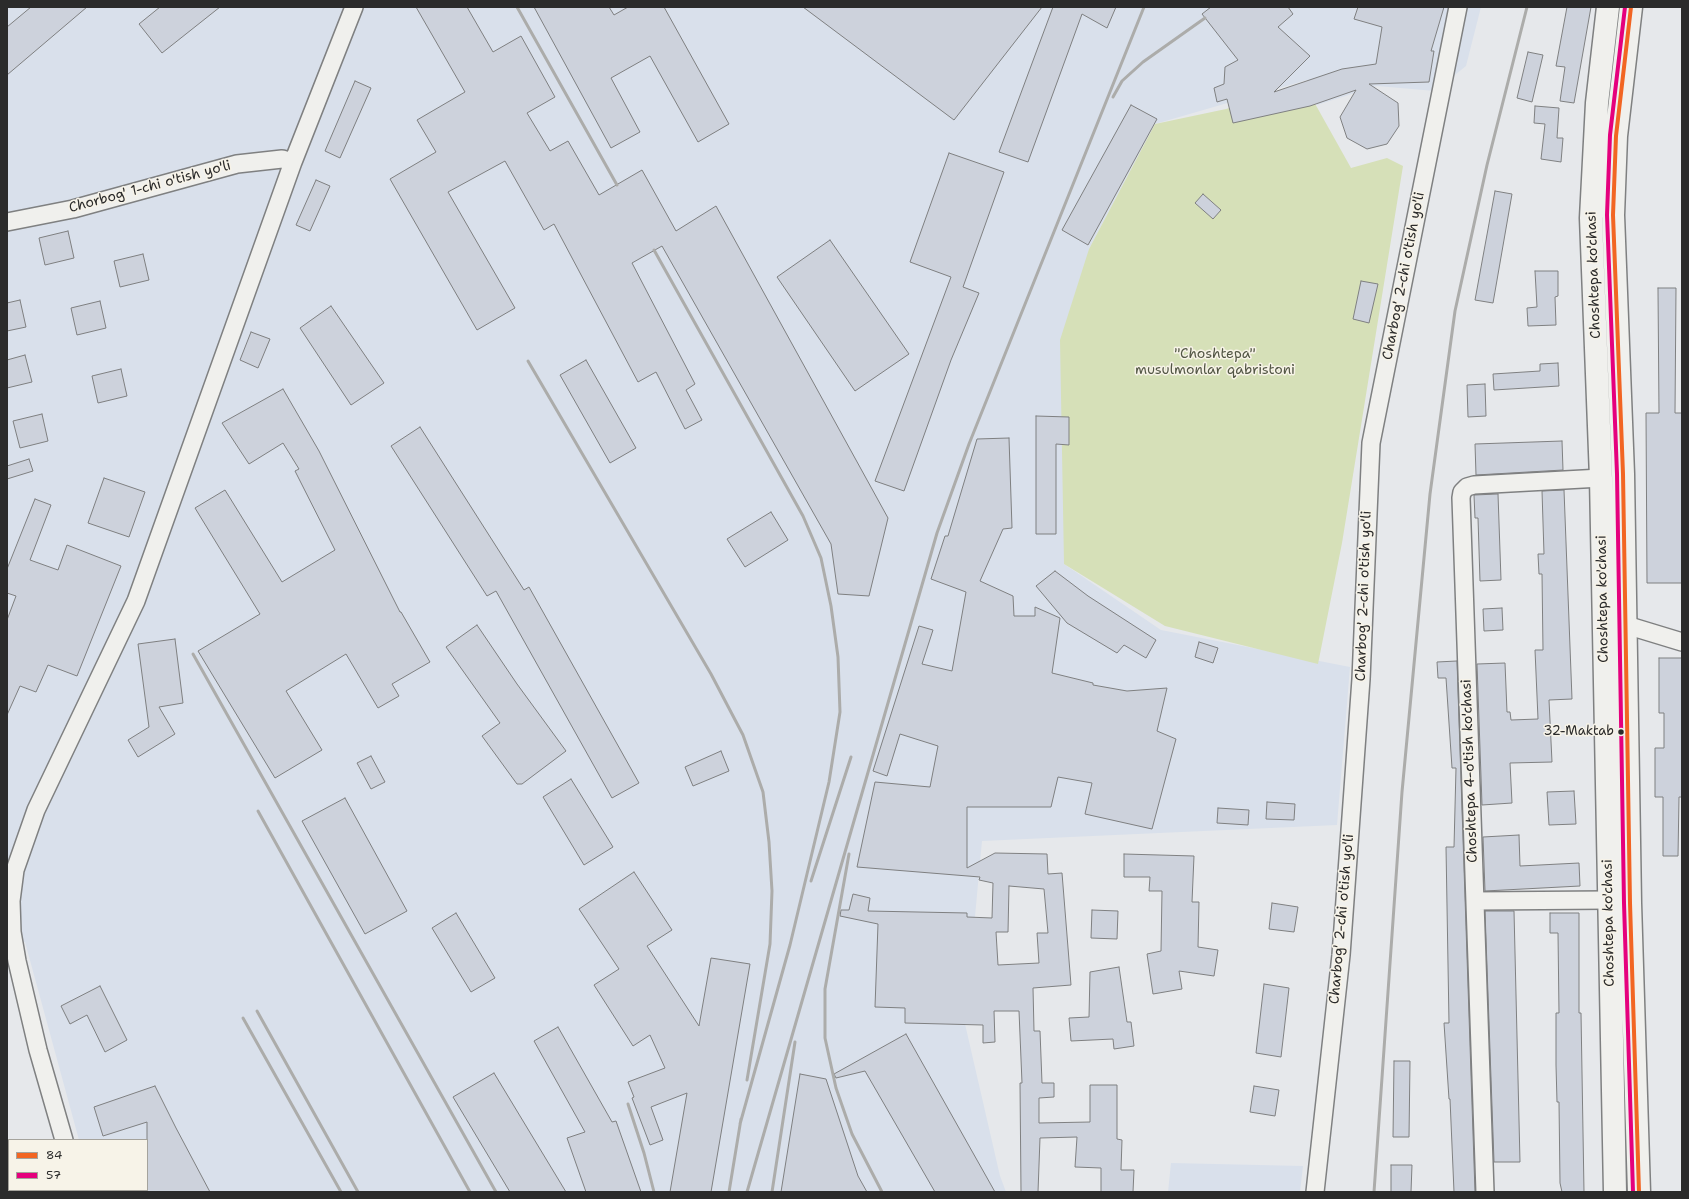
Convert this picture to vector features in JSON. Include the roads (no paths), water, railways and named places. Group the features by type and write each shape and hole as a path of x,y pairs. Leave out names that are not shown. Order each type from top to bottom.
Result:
{"main road":[{"name":"Choshtepa ko'chasi","path":"1608,7 1597,103 1592,218 1600,478 1615,1192"},
{"name":"Choshtepa ko'chasi","path":"1631,7 1614,166 1613,215 1623,474 1630,895 1639,1192"},
{"path":"1597,103 1621,102"},
{"path":"1612,1068 1635,1066"}],"street":[{"path":"64,1139 38,1050 17,961 12,932 11,900 15,870 36,810 136,601 293,162 354,7"},
{"name":"Charbog' 2-chi o'tish yo'li","path":"1315,1192 1340,955 1361,679 1371,443 1458,7"},
{"name":"Chorbog' 1-chi o'tish yo'li","path":"7,222 73,208 237,164 282,159 293,162"},
{"name":"Choshtepa 4-o'tish ko'chasi","path":"1485,1192 1461,498 1462,492 1467,487 1474,485 1600,478"},
{"path":"1626,625 1682,642"},
{"path":"1475,901 1608,900"}],"railway":[{"path":"517,7 617,185"},
{"path":"747,1192 937,533 969,444 1144,7"},
{"path":"1374,1192 1402,792 1430,494 1455,311 1487,165 1527,7"},
{"path":"1113,97 1122,81 1143,62 1205,18"},
{"path":"654,250 803,516 821,558 831,606 838,657 840,712 829,782 790,945 740,1124"},
{"path":"528,361 711,674 743,735 763,792 769,842 772,891 770,944 747,1080"},
{"path":"193,654 496,1192"},
{"path":"811,881 851,757"},
{"path":"258,811 470,1192"},
{"path":"849,854 825,989 825,1038 836,1088 852,1134 882,1192"},
{"path":"257,1011 358,1192"},
{"path":"243,1018 341,1192"},
{"path":"772,1192 795,1042"},
{"path":"628,1104 644,1153 654,1192"},
{"path":"729,1192 741,1119"}],"place":[{"name":"32-Maktab","path":"1621,732"}],"park label":[{"name":"\"Choshtepa\" musulmonlar qabristoni","path":"1215,362"}]}
